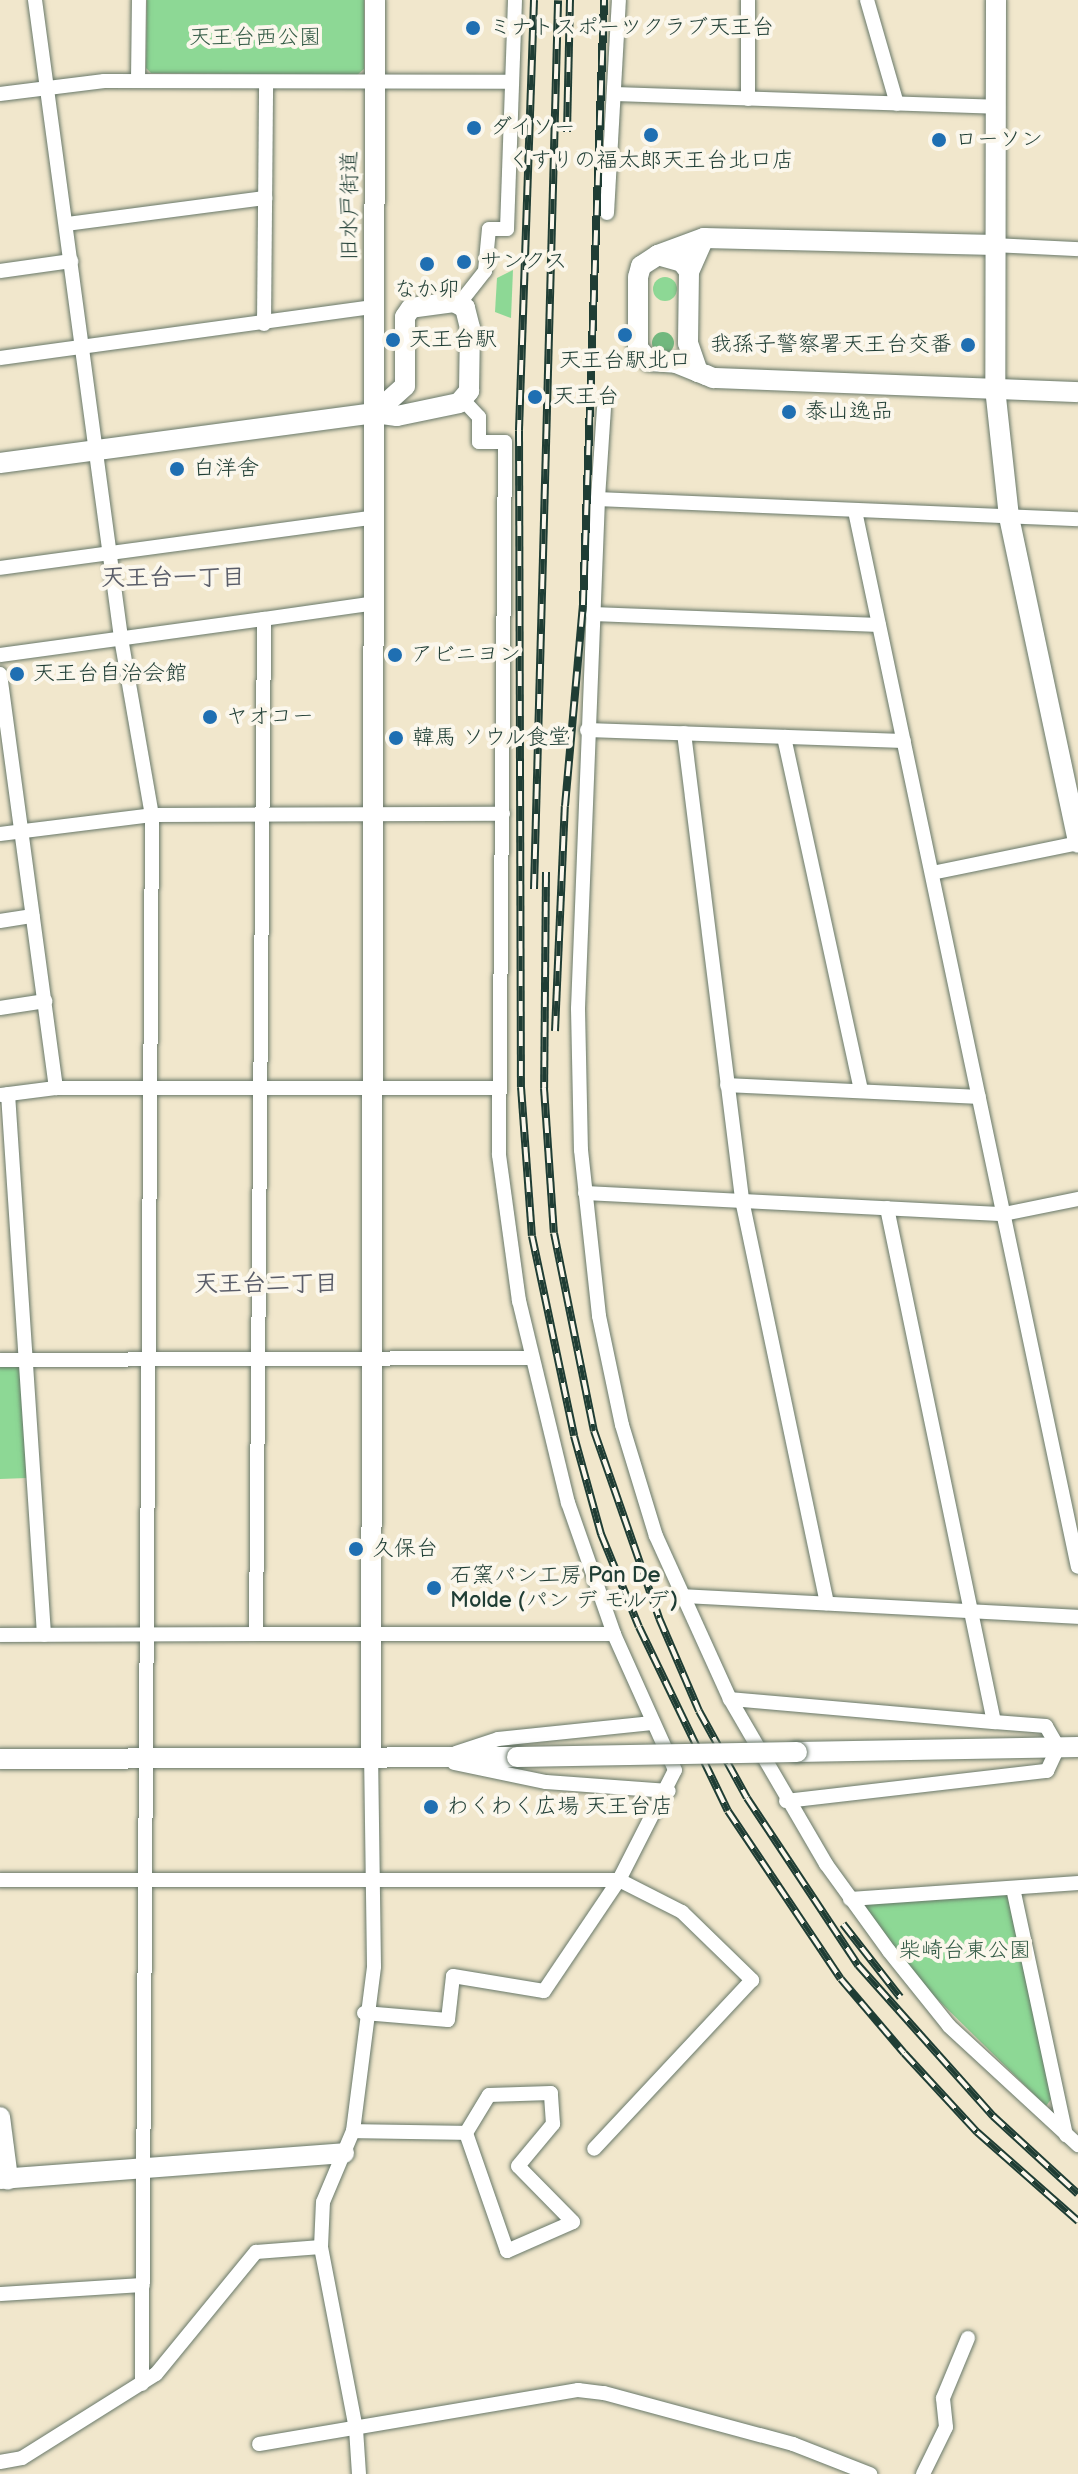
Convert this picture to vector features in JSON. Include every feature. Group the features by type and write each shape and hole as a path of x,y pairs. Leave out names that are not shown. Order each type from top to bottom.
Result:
{"street":[{"path":"35,0 121,638 152,815 142,2384"},
{"path":"138,80 139,0"},
{"name":"旧水戸街道","path":"371,1758 375,0"},
{"path":"375,413 405,386 407,312 416,306 459,304 485,271 489,229 507,229 515,0"},
{"path":"607,213 619,0"},
{"path":"748,0 748,99"},
{"path":"867,0 897,104"},
{"path":"932,873 1078,843 1009,517 995,388 996,0"},
{"path":"0,94 138,80 511,82"},
{"path":"264,324 266,82"},
{"path":"614,94 996,107"},
{"path":"67,224 265,198"},
{"path":"698,372 688,343 689,271 704,238"},
{"path":"1078,249 704,238 658,255 641,266 638,277 638,348 649,361 676,363 713,378 1078,392"},
{"path":"658,255 682,262 689,271"},
{"path":"0,271 71,261"},
{"path":"0,463 375,413 397,416 463,400 469,391 470,328 459,304"},
{"path":"0,358 374,307"},
{"path":"676,363 688,343"},
{"path":"364,2013 448,2020 453,1976 544,1991 619,1880 669,1791 675,1770 614,1634 568,1503 532,1358 499,1155 505,442 479,442 479,417 463,400"},
{"path":"604,408 587,730 578,1009 585,1193 599,1316 622,1425 656,1536 682,1596 730,1699 786,1801 850,1899 949,2026 1078,2145"},
{"path":"598,499 1078,519"},
{"path":"855,511 1078,1567"},
{"path":"0,568 376,517"},
{"path":"0,655 376,603"},
{"path":"593,614 879,625"},
{"path":"256,1634 264,619"},
{"path":"0,674 3,742 21,831 56,1088"},
{"path":"587,730 904,741"},
{"path":"684,733 742,1200 827,1603"},
{"path":"784,737 861,1091"},
{"path":"0,834 152,815 503,814"},
{"path":"0,921 33,916"},
{"path":"0,1008 45,1001"},
{"path":"727,1085 979,1097"},
{"path":"44,1635 4,1095 56,1088 500,1088"},
{"path":"585,1193 1004,1214 1078,1199"},
{"path":"887,1208 994,1722"},
{"path":"0,1360 532,1358"},
{"path":"682,1596 1078,1617"},
{"path":"0,1635 614,1634"},
{"path":"730,1699 1046,1726 1068,1747"},
{"path":"438,1759 498,1739 652,1723"},
{"path":"786,1801 1047,1771 1068,1747"},
{"path":"0,1759 438,1759 1068,1747"},
{"path":"359,2474 356,2429 321,2247 323,2202 353,2131 364,2013 374,1966 371,1758"},
{"path":"438,1759 546,1782 669,1791"},
{"path":"0,1880 619,1880 682,1912 752,1980 594,2149"},
{"path":"850,1899 1078,1883"},
{"path":"1013,1888 1066,2135"},
{"path":"551,2093 553,2124 518,2166 573,2222 507,2251 466,2133 489,2095 551,2093"},
{"path":"0,2117 4,2179 344,2153"},
{"path":"353,2131 466,2133"},
{"path":"0,2462 22,2458 156,2374 256,2252 321,2247"},
{"path":"0,2294 143,2285"},
{"path":"923,2474 946,2427 943,2398 968,2338"},
{"path":"259,2444 578,2390 604,2393 793,2444 870,2474"}],"green space":[{"name":"天王台西公園","path":"147,0 364,0 364,69 357,75 151,73 146,68"},
{"path":"513,270 511,318 495,312 497,278"},
{"path":"665,277 673,281 677,289 673,297 665,301 657,297 653,289 657,281"},
{"path":"659,332 667,332 674,343 667,354 659,354 652,347 652,339"},
{"path":"0,1367 21,1367 27,1478 0,1479"},
{"name":"柴崎台東公園","path":"1007,1894 1052,2098 1046,2106 928,1990 862,1904"}],"railway":[{"path":"534,0 519,431 521,1087 532,1236 574,1436 601,1534 639,1627 728,1811 841,1979 904,2053 977,2132 1078,2221"},
{"path":"534,889 558,0"},
{"path":"567,132 570,0"},
{"path":"555,1031 565,806 583,605 604,0"},
{"path":"546,872 544,1088 554,1233 594,1431 659,1618 699,1711 747,1798 858,1965 993,2116 1078,2194"},
{"path":"843,1924 900,1997"}],"place":[{"name":"ミナトスポーツクラブ天王台","path":"473,28"},
{"name":"ダイソー","path":"474,128"},
{"name":"くすりの福太郎天王台北口店","path":"651,135"},
{"name":"ローソン","path":"939,140"},
{"name":"サンクス","path":"464,262"},
{"name":"なか卯","path":"427,264"},
{"name":"天王台駅北口","path":"625,335"},
{"name":"天王台駅","path":"393,340"},
{"name":"我孫子警察署天王台交番","path":"968,345"},
{"name":"天王台","path":"535,397"},
{"name":"泰山逸品","path":"789,412"},
{"name":"白洋舍","path":"177,469"},
{"name":"アビニヨン","path":"395,655"},
{"name":"天王台自治会館","path":"17,674"},
{"name":"ヤオコー","path":"210,717"},
{"name":"韓馬 ソウル食堂","path":"396,738"},
{"name":"久保台","path":"356,1549"},
{"name":"石窯パン工房 Pan De Molde (パン デ モルデ)","path":"434,1588"},
{"name":"わくわく広場 天王台店","path":"431,1807"}],"district":[{"name":"天王台一丁目","path":"173,578"},
{"name":"天王台二丁目","path":"266,1284"}]}
